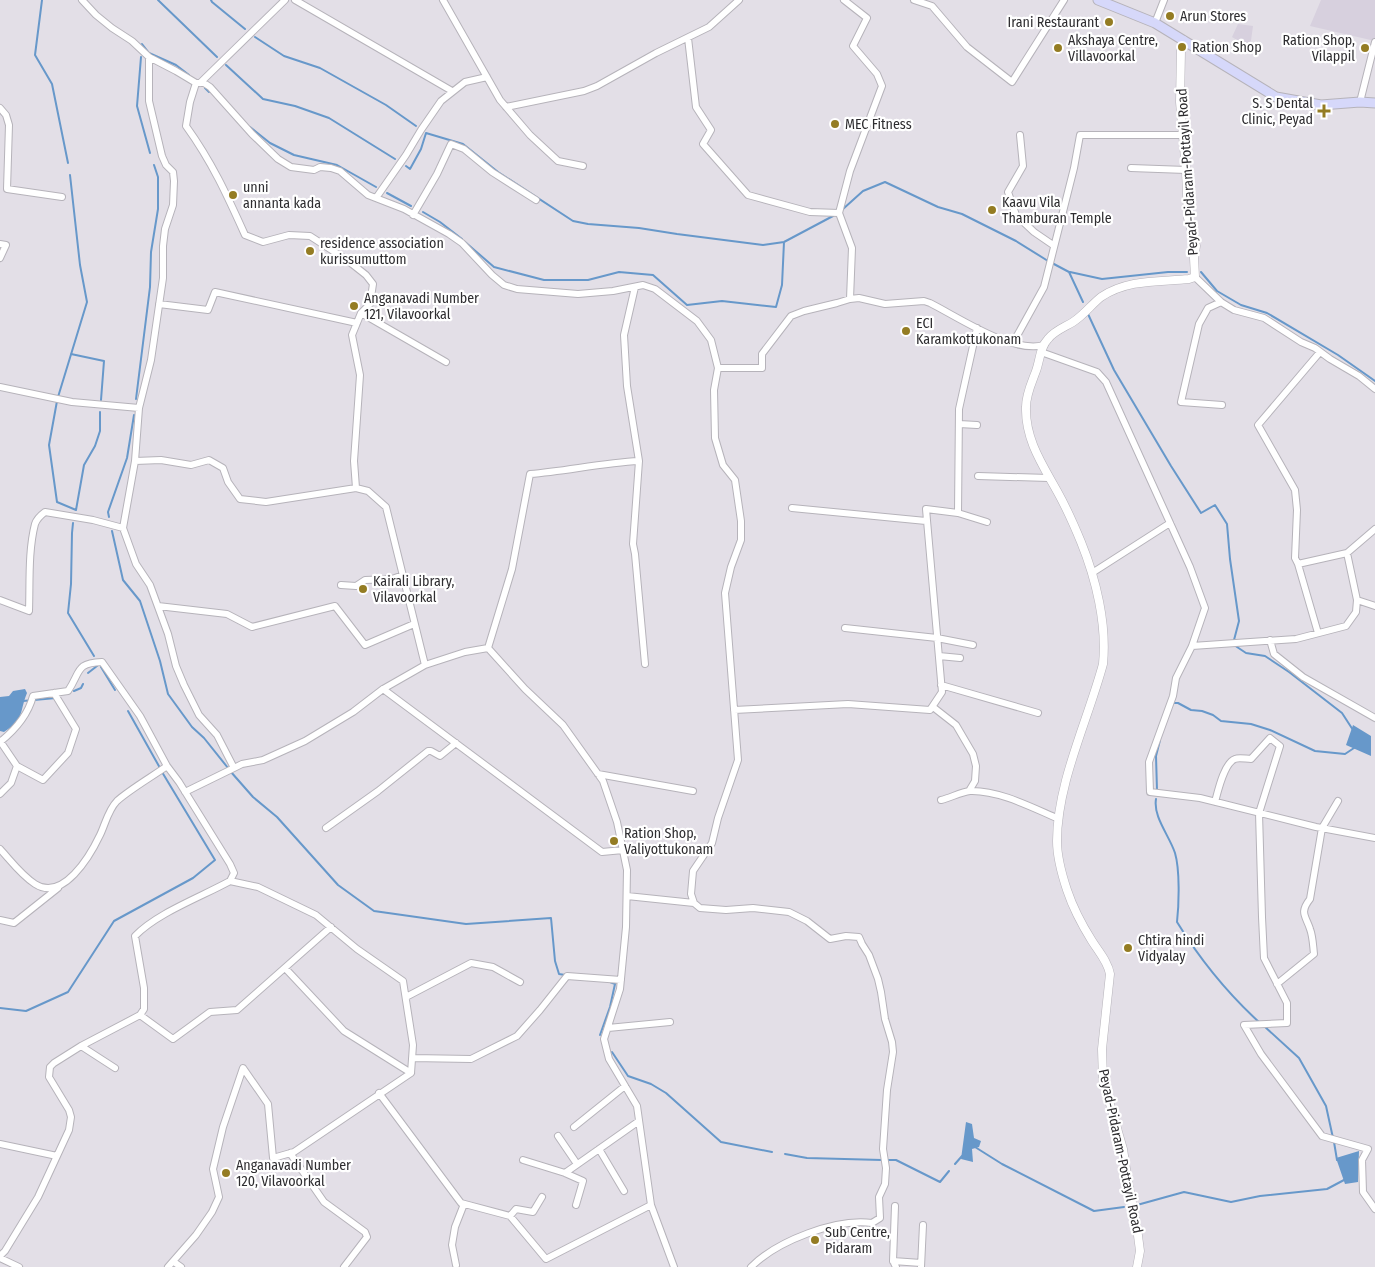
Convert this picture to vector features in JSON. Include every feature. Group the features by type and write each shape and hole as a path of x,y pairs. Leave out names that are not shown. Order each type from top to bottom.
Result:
{"main road":[{"path":"1098,0 1155,23 1276,97 1321,105 1360,102 1375,103"}],"street":[{"path":"82,0 96,15 132,41 149,57 198,83 204,83 210,87 252,134 278,159 291,167 314,170 320,167 340,171 368,194 413,215 456,239 492,276 504,285 517,290 578,294 613,291 643,285 655,289 697,321 711,340 718,368 714,390 714,438 723,465 735,480 741,521 742,540 725,593 738,760 718,818 712,843 693,871 691,894 694,903 700,908 726,910 752,908 789,912 807,921 830,939 846,936 859,937 874,965 893,1052 887,1090 884,1152 886,1184 879,1197 880,1218 872,1223 863,1221 849,1223 793,1239 758,1260 751,1267"},
{"path":"285,0 198,83 190,102 186,126 205,153 225,189 245,235 263,242 289,234 310,236 366,274 373,284 370,304 361,313 352,335 360,375 354,462 356,488"},
{"path":"295,0 452,91"},
{"path":"443,0 500,100 530,135 558,161 583,166"},
{"path":"506,107 584,91 597,86 656,53 709,28 739,0"},
{"path":"844,0 867,18 853,46 877,74 882,86 850,171 839,213 852,248 850,299"},
{"path":"914,0 932,6 967,47 1012,82 1064,0"},
{"path":"1155,23 1164,0"},
{"path":"688,38 696,107 711,130 703,144 748,195 810,212 839,213"},
{"name":"Peyad-Pidaram-Pottayil Road","path":"1183,40 1181,50 1180,102 1188,218 1196,246 1194,258 1195,277"},
{"path":"1360,102 1375,42"},
{"path":"149,57 148,101 162,156 166,165 173,172 173,205 165,229 163,278 151,360 139,408 135,461 123,528 136,564 150,585 184,685 199,715 217,735 234,768"},
{"path":"376,198 441,101 465,82 487,77"},
{"path":"0,108 6,115 9,125 8,189 62,197"},
{"path":"1020,135 1023,166 1008,192 1016,215 1053,246"},
{"path":"1013,343 1044,286 1074,168 1080,135 1183,135"},
{"path":"413,215 437,174 451,144 464,149 492,172 536,200"},
{"path":"1132,168 1186,170"},
{"path":"0,244 6,245 0,258"},
{"path":"1043,348 1054,333 1074,322 1099,299 1116,289 1132,284 1195,277 1221,302 1234,310 1264,318 1358,376 1375,389"},
{"path":"635,287 624,335 624,351 627,386 639,461 633,544 645,664"},
{"path":"158,304 208,310 215,292 357,323"},
{"path":"718,368 762,368 762,354 792,316 804,311 859,298 885,304 930,302 977,328 1013,343 1043,348 1097,372 1106,382 1190,567 1205,608 1192,646 1176,678 1173,696 1150,762 1150,792 1200,798 1322,828 1375,838"},
{"path":"1221,302 1208,308 1199,324 1181,402 1222,405"},
{"path":"361,313 446,362"},
{"path":"958,513 959,410 977,328"},
{"name":"Peyad-Pidaram-Pottayil Road","path":"1043,348 1027,396 1028,425 1034,450 1075,528 1092,573 1098,598 1104,652 1103,664 1072,763 1059,819 1057,843 1067,890 1082,924 1108,966 1110,974 1102,1049 1103,1080 1123,1149 1140,1251 1136,1267"},
{"path":"1318,633 1295,558 1297,510 1295,490 1258,425 1320,352"},
{"path":"0,388 62,400 139,408"},
{"path":"959,424 977,425"},
{"path":"135,461 161,460 191,465 209,460 223,468 228,482 240,499 266,502 356,488 368,491 386,507 425,665"},
{"path":"488,648 512,569 530,474 560,472 610,463 639,461"},
{"path":"978,476 1049,478"},
{"path":"792,508 926,521"},
{"path":"734,710 848,704 930,710 942,692 926,509 958,513 987,522"},
{"path":"0,600 29,611 30,559 36,523 45,512 93,520 123,528"},
{"path":"1092,573 1170,523"},
{"path":"1298,564 1348,553 1375,529"},
{"path":"1192,646 1296,638 1346,626 1356,612 1357,600 1348,553"},
{"path":"341,585 356,586 365,580 392,579 403,575"},
{"path":"1357,600 1375,606"},
{"path":"158,606 227,614 252,627 335,606 365,646 414,624"},
{"path":"845,628 937,638 973,645"},
{"path":"1270,640 1274,654 1303,677 1375,718"},
{"path":"185,792 242,764 263,760 305,741 353,712 383,689 425,665 465,652 488,648"},
{"path":"488,648 525,689 563,724 603,781 617,822 627,870 626,927 620,989 604,1039 609,1059 637,1106 651,1205 674,1267"},
{"path":"939,656 960,658"},
{"path":"19,1267 0,1257 6,1251 38,1197 69,1130 69,1110 49,1077 50,1067 81,1046 140,1015 144,1009 144,988 135,936 142,929 169,913 230,881 234,873 185,792 163,769 140,716 102,662 87,662 79,670 68,691 54,693 33,696 29,711 0,741 17,766 43,780 68,753 76,729 54,693"},
{"path":"941,686 1038,713"},
{"path":"383,689 602,852 623,850"},
{"path":"933,707 956,725 973,754 976,766 975,781 969,791"},
{"path":"1215,802 1229,763 1236,758 1251,759 1270,738 1280,746 1259,813 1264,958 1287,1004 1288,1023 1244,1024 1261,1054 1299,1108 1322,1136 1368,1149 1362,1160 1363,1192 1375,1209"},
{"path":"326,828 378,791 428,751 440,756 456,743"},
{"path":"0,794 12,783 17,766"},
{"path":"0,920 14,923 70,878 88,859 116,802 163,769"},
{"path":"598,774 692,791"},
{"path":"941,800 969,791 1007,798 1059,819"},
{"path":"1278,984 1314,954 1310,929 1304,917 1306,904 1310,899 1322,828 1338,801"},
{"path":"0,849 20,872 36,885 50,888 60,886"},
{"path":"230,881 258,887 316,915 357,949 403,981 413,1044 411,1073"},
{"path":"627,896 694,903"},
{"path":"140,1015 173,1039 210,1012 237,1010 331,927"},
{"path":"406,997 470,963 492,967 520,982"},
{"path":"285,968 344,1031 411,1073"},
{"path":"412,1058 471,1060 517,1036 567,976 621,980"},
{"path":"608,1028 670,1022"},
{"path":"81,1046 115,1068"},
{"path":"168,1267 174,1262 206,1220 219,1197 213,1169 223,1127 243,1068 268,1104 274,1158 294,1152 411,1073"},
{"path":"574,1128 625,1086"},
{"path":"379,1093 461,1203 510,1216 546,1259 651,1205"},
{"path":"565,1172 639,1121"},
{"path":"558,1136 577,1164"},
{"path":"0,1144 57,1156"},
{"path":"599,1149 624,1191"},
{"path":"290,1153 324,1202 365,1232 367,1237 344,1267"},
{"path":"523,1160 565,1172 583,1181 576,1205"},
{"path":"510,1216 516,1209 533,1212 542,1197"},
{"path":"456,1265 452,1245 455,1227 464,1204"},
{"path":"895,1206 894,1264 921,1265 923,1225"},
{"path":"174,1262 181,1267"}],"shaded area":[{"path":"1321,0 1375,0 1375,41 1310,26"},
{"path":"1238,24 1253,26 1250,48 1232,37"}],"water":[{"path":"25,689 27,693 18,719 4,732 0,731 0,697 9,696 13,691"},
{"path":"1353,725 1371,736 1371,756 1346,745"},
{"path":"966,1122 972,1124 974,1138 981,1141 979,1147 972,1149 973,1162 961,1159"},
{"path":"1359,1151 1358,1182 1345,1184 1336,1158"}],"waterway":[{"path":"42,0 35,55 52,84 68,163"},
{"path":"158,0 217,57"},
{"path":"211,0 245,29"},
{"path":"255,37 284,56 320,68 386,105 416,126"},
{"path":"142,44 149,53 176,65 189,75"},
{"path":"141,57 137,106 150,153"},
{"path":"226,65 263,99 295,106 329,118 395,159"},
{"path":"205,88 209,92"},
{"path":"250,127 270,143 294,155 337,165 376,187"},
{"path":"406,166 410,169 421,149 426,133 463,144 498,172 573,221 763,245 784,242 833,216"},
{"path":"136,399 150,287 151,252 158,209 158,177 154,165"},
{"path":"58,397 87,302 80,265 70,175"},
{"path":"843,209 863,191 885,182 938,207 962,214 1016,241 1048,261"},
{"path":"387,193 411,206"},
{"path":"423,212 462,239"},
{"path":"465,242 494,267 544,280 588,280 619,272 653,275 687,305 722,301 776,307 782,285 784,242"},
{"path":"1052,263 1069,272 1083,302"},
{"path":"1070,272 1102,279 1168,272 1187,272"},
{"path":"1201,272 1217,291 1241,305 1267,313 1338,355 1375,381"},
{"path":"1088,314 1114,370 1201,513 1215,505 1227,524 1239,621 1234,640"},
{"path":"71,354 104,361 101,400"},
{"path":"57,401 49,445 57,502 76,510 84,465 95,446 100,431 100,412"},
{"path":"109,517 108,512 127,458 134,415"},
{"path":"73,523 68,613 94,656"},
{"path":"112,531 123,580 140,601 160,661 168,694 192,727 204,738 228,768"},
{"path":"1234,645 1246,653 1265,656 1289,672 1342,713 1353,730"},
{"path":"88,673 97,666"},
{"path":"101,667 115,690"},
{"path":"74,691 81,688 83,684"},
{"path":"23,701 56,698"},
{"path":"1172,703 1178,703 1191,710 1213,715 1221,721 1251,724 1270,730 1315,751 1345,754 1354,748"},
{"path":"128,711 160,768"},
{"path":"1157,790 1156,756 1160,740"},
{"path":"0,1008 26,1011 68,992 114,921 193,878 215,860 162,772"},
{"path":"231,772 253,797 277,817 338,885 374,911 466,924 551,918 555,961 559,974 565,975"},
{"path":"1156,799 1159,819 1177,860 1179,887 1177,922 1195,950 1215,975 1236,1000 1260,1023"},
{"path":"600,1035 610,1007 615,984 610,982"},
{"path":"1264,1026 1299,1058 1326,1106 1333,1138"},
{"path":"612,1052 628,1076 651,1084 666,1093 721,1142 772,1152"},
{"path":"1334,1142 1337,1160"},
{"path":"975,1147 1002,1164 1094,1211 1124,1207"},
{"path":"785,1154 807,1158 882,1160"},
{"path":"955,1164 962,1156"},
{"path":"887,1160 896,1160 940,1182 949,1171"},
{"path":"1137,1205 1184,1192 1231,1202 1260,1196 1327,1189 1344,1180"}],"place":[{"name":"Arun Stores","path":"1170,16"},
{"name":"Irani Restaurant","path":"1109,22"},
{"name":"Ration Shop","path":"1182,47"},
{"name":"Akshaya Centre, Villavoorkal","path":"1058,48"},
{"name":"Ration Shop, Vilappil","path":"1365,48"},
{"name":"S. S Dental Clinic, Peyad","path":"1324,111"},
{"name":"MEC Fitness","path":"835,124"},
{"name":"unni annanta kada","path":"233,195"},
{"name":"Kaavu Vila Thamburan Temple","path":"992,210"},
{"name":"residence association kurissumuttom","path":"310,251"},
{"name":"Anganavadi Number 121, Vilavoorkal","path":"354,306"},
{"name":"ECI Karamkottukonam","path":"906,331"},
{"name":"Kairali Library, Vilavoorkal","path":"363,589"},
{"name":"Ration Shop, Valiyottukonam","path":"614,841"},
{"name":"Chtira hindi Vidyalay","path":"1128,948"},
{"name":"Anganavadi Number 120, Vilavoorkal","path":"226,1173"},
{"name":"Sub Centre, Pidaram","path":"815,1240"}]}
